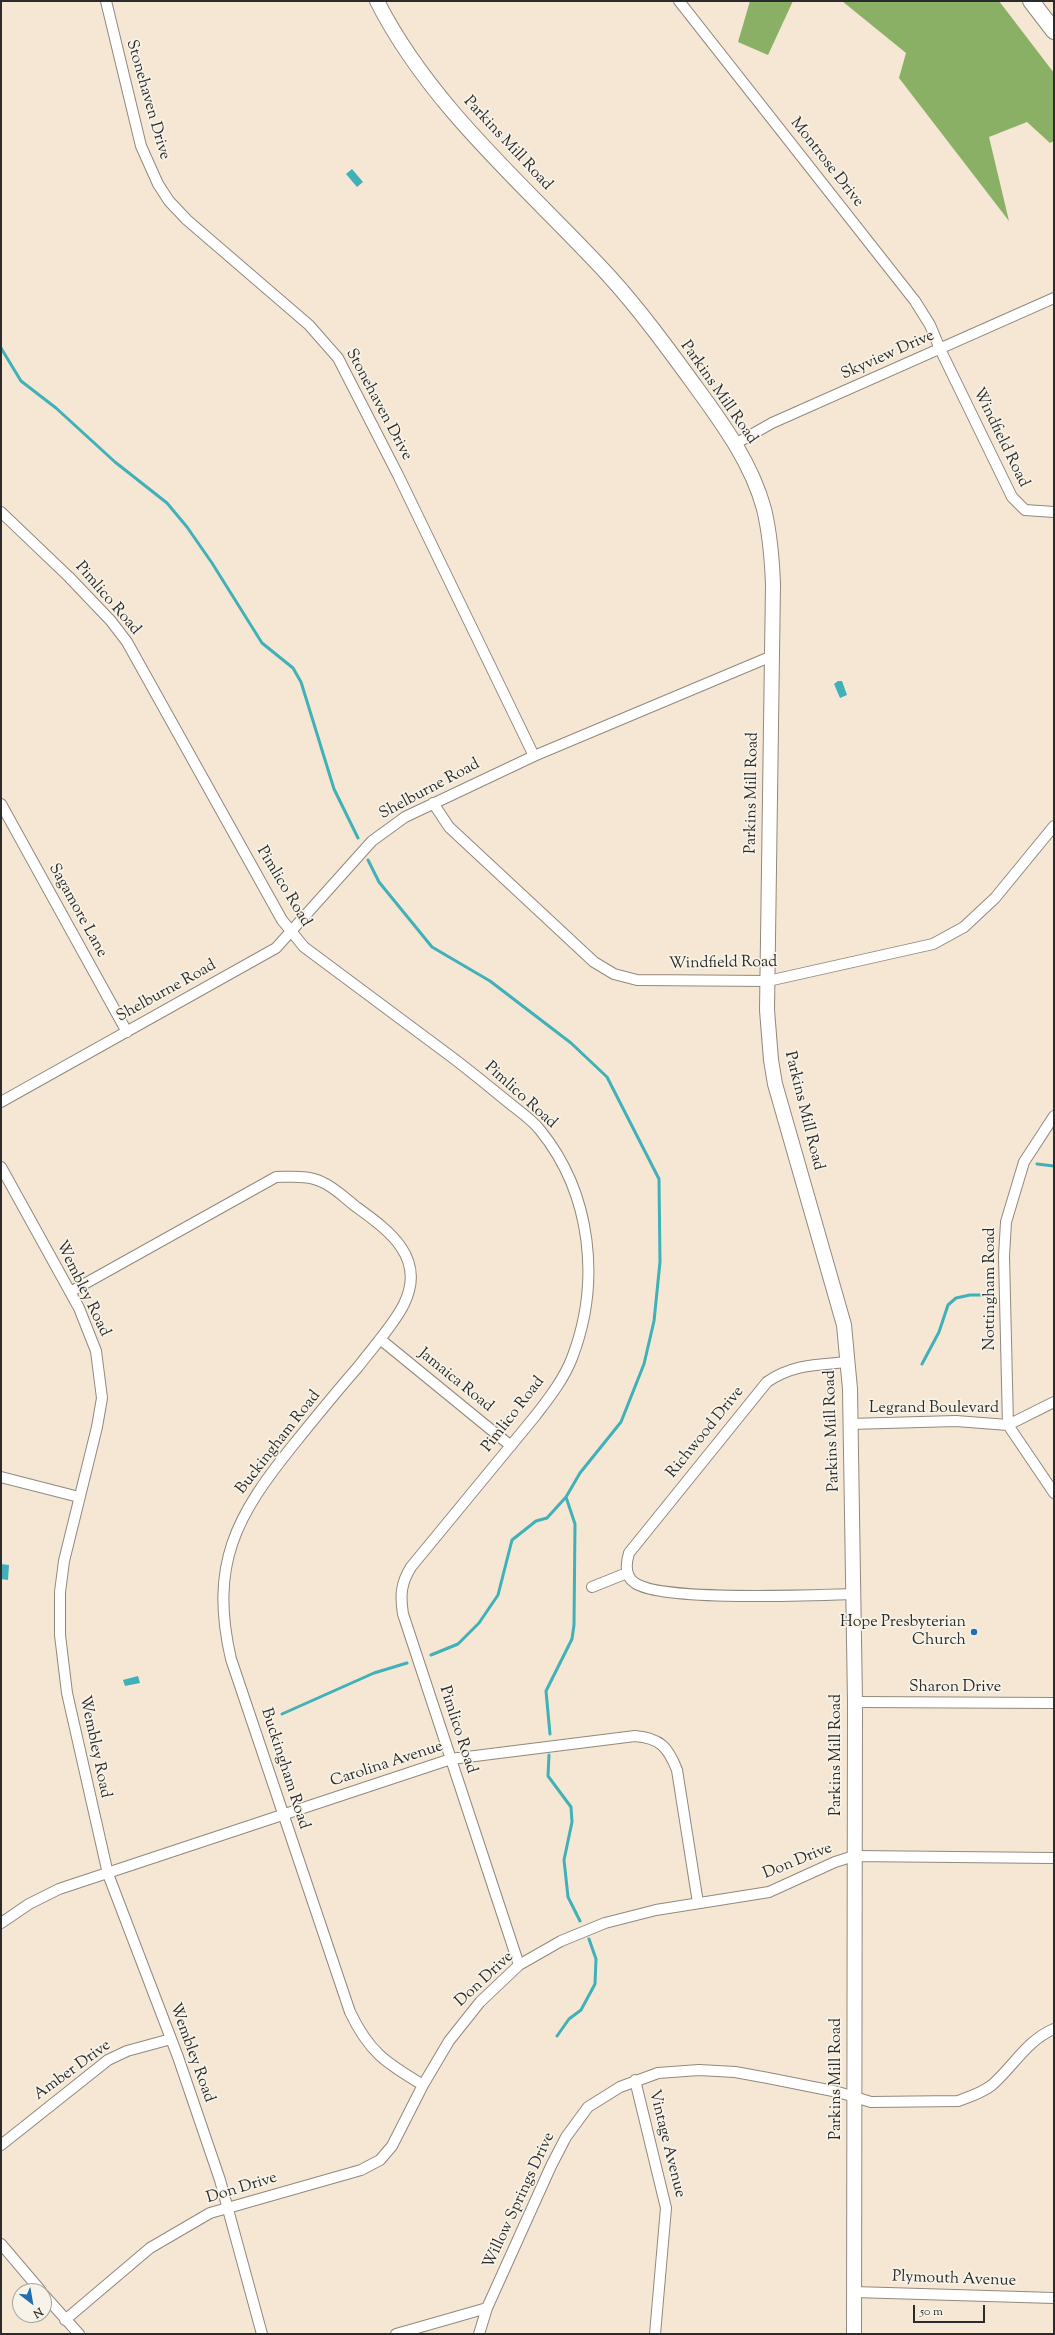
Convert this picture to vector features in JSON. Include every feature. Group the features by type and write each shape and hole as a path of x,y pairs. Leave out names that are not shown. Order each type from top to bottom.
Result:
{"main road":[{"path":"1031,1 1054,31"}],"street":[{"name":"Stonehaven Drive","path":"106,1 141,146 158,184 169,201 187,220 309,325 338,358 398,475 534,756"},
{"name":"Parkins Mill Road","path":"377,1 402,45 423,75 453,111 610,278 683,369 735,444 754,480 764,509 769,534 773,584 767,1010 771,1060 775,1084 818,1238 833,1282 844,1325 848,1362 853,1525 852,1594 855,1702 854,2334"},
{"name":"Montrose Drive","path":"679,1 915,301 930,325 940,349"},
{"name":"Skyview Drive","path":"735,444 772,423 1054,298"},
{"name":"Windfield Road","path":"940,349 1012,497 1025,510 1054,512"},
{"name":"Pimlico Road","path":"1,512 69,577 111,621 127,642 282,920 291,932 304,947 478,1077 539,1128 557,1154 573,1188 587,1235 590,1270 587,1301 581,1330 571,1360 554,1391 511,1446 411,1567 401,1587 400,1598 403,1614 519,1965"},
{"name":"Shelburne Road","path":"1,1102 276,948 372,841 390,826 433,803 534,756 772,656"},
{"name":"Windfield Road","path":"433,803 449,827 572,942 605,969 637,980 768,981 792,978 933,944 964,927 995,898 1054,826"},
{"name":"Sagamore Lane","path":"1,804 127,1032"},
{"name":"Nottingham Road","path":"1008,1424 1004,1256 1006,1222 1024,1162 1054,1116"},
{"name":"Wembley Road","path":"1,1167 70,1292 88,1329 96,1351 102,1398 97,1427 64,1561 60,1592 60,1635 62,1658 76,1735 108,1874 172,2039 228,2207 262,2334"},
{"name":"Buckingham Road","path":"70,1292 276,1177 310,1178 322,1182 387,1229 404,1249 411,1276 409,1291 404,1304 380,1339 266,1479 244,1515 229,1554 225,1578 223,1617 231,1659 350,2012 359,2032 376,2054 423,2085"},
{"name":"Jamaica Road","path":"380,1339 511,1446"},
{"name":"Richwood Drive","path":"627,1573 626,1562 629,1553 767,1382 781,1373 795,1367 848,1362"},
{"path":"1008,1424 1054,1402"},
{"name":"Legrand Boulevard","path":"850,1424 956,1421 1008,1424 1054,1493"},
{"path":"1,1477 79,1497"},
{"path":"592,1587 627,1573 634,1583 647,1589 687,1593 770,1596 852,1594"},
{"name":"Sharon Drive","path":"855,1702 1054,1703"},
{"name":"Carolina Avenue","path":"1,1923 45,1896 77,1883 284,1816 451,1759 635,1736 650,1737 660,1742 672,1758 677,1770 698,1903"},
{"name":"Don Drive","path":"65,2320 128,2265 161,2240 210,2213 361,2170 380,2160 392,2146 423,2085 449,2040 464,2020 519,1965 562,1941 605,1923 650,1911 769,1892 835,1862 854,1856 1054,1858"},
{"name":"Willow Springs Drive","path":"479,2334 487,2308 551,2166 566,2137 588,2107 635,2080 671,2071 735,2072 854,2097 870,2102 958,2101 970,2097 992,2085 1030,2045 1054,2029"},
{"name":"Amber Drive","path":"1,2145 108,2060 127,2051 172,2039"},
{"name":"Vintage Avenue","path":"635,2080 666,2208 655,2334"},
{"path":"1,2244 33,2283"},
{"name":"Plymouth Avenue","path":"854,2292 1054,2298"},
{"path":"52,2305 79,2334"},
{"path":"396,2334 487,2308"}],"green space":[{"path":"750,1 793,1 768,55 738,42"},
{"path":"842,1 999,1 1054,73 1054,141 1050,143 1027,122 989,137 1009,221 899,78 906,53"}],"water":[{"path":"352,169 363,182 357,187 346,174"},
{"path":"838,681 842,681 847,695 840,698 834,684"},
{"path":"1,1564 9,1565 8,1580 1,1579"},
{"path":"138,1676 140,1683 125,1686 123,1680"}],"waterway":[{"path":"1,348 21,381 56,408 115,462 167,503 187,527 212,563 262,643 293,668 301,682 334,789 358,838"},
{"path":"368,860 379,882 432,947 490,981 571,1043 607,1077 659,1179 660,1262 654,1321 644,1364 621,1422 580,1473 566,1497 547,1518 536,1521 512,1540 498,1595 479,1623 458,1644 431,1655"},
{"path":"1037,1164 1054,1166"},
{"path":"922,1364 939,1332 948,1305 956,1298 970,1295 987,1295 992,1289"},
{"path":"550,1734 546,1691 572,1639 574,1625 575,1524 566,1497"},
{"path":"282,1714 374,1673 407,1663"},
{"path":"549,1755 548,1776 571,1807 572,1822 564,1860 568,1897 580,1921"},
{"path":"557,2036 569,2019 581,2010 595,1984 596,1959 589,1939"}],"place":[{"name":"Hope Presbyterian Church","path":"974,1632"}]}
